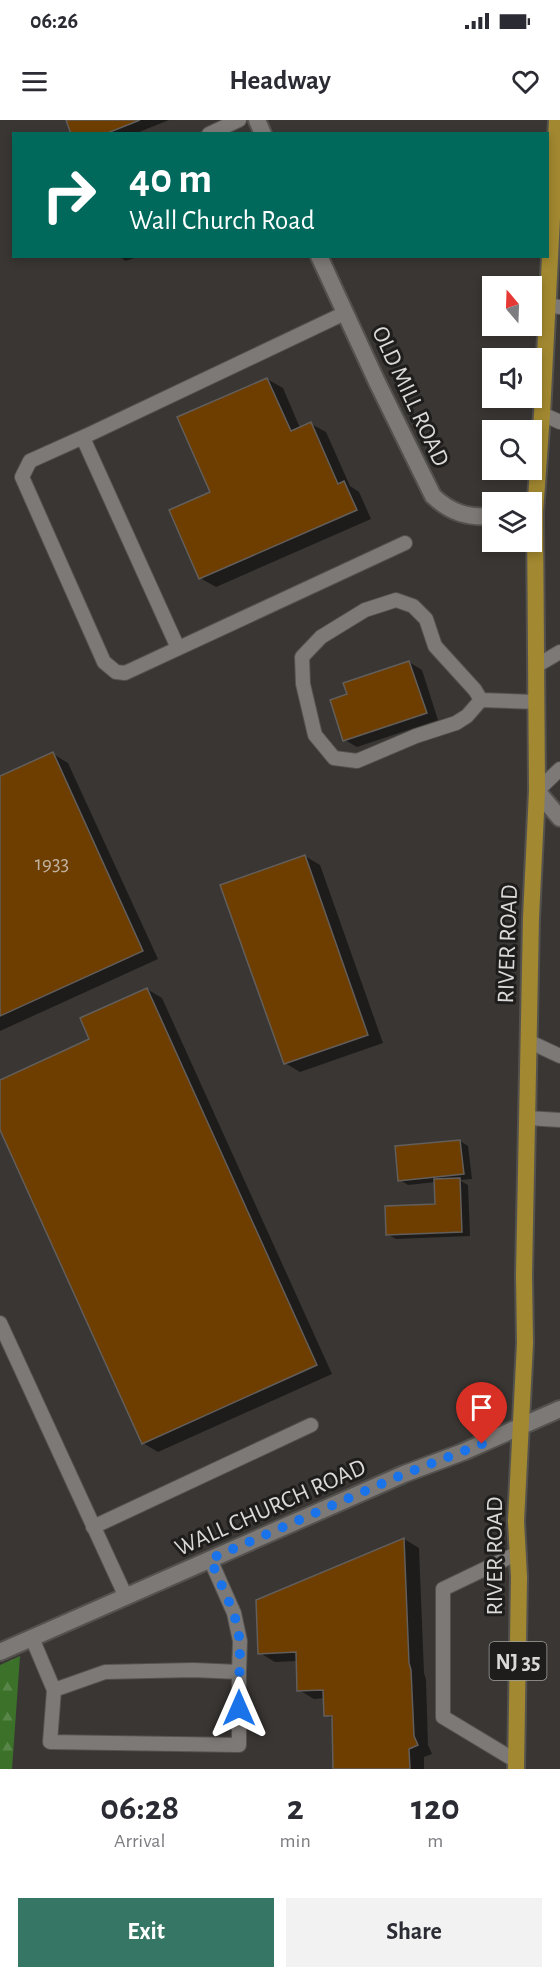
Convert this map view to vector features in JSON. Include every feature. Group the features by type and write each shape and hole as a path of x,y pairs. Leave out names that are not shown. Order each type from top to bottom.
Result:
{"highway":[{"name":"RIVER ROAD","path":"535,492 554,306 557,120"},
{"name":"RIVER ROAD","path":"516,1765 518,1553 516,1521 525,1343 528,1041 537,791 534,552"}],"street":[{"name":"OLD MILL ROAD","path":"320,258 433,496 442,505 458,514 482,517"},
{"path":"537,791 560,818"},
{"name":"WALL CHURCH ROAD","path":"0,1652 404,1474 463,1452 560,1409"}],"lane":[{"path":"213,132 239,120"},
{"path":"345,313 30,461 22,477 104,662 116,672 125,673 405,543"},
{"path":"542,414 560,422"},
{"path":"82,438 178,648"},
{"path":"396,600 413,606 426,619 435,646 475,690 481,700 467,716 456,723 416,736 357,761 334,758 315,735 303,684 302,657 321,636 365,610 396,600"},
{"path":"536,666 560,652"},
{"path":"481,700 536,702"},
{"path":"537,791 560,769"},
{"path":"528,1041 560,1056"},
{"path":"527,1118 560,1120"},
{"path":"0,1323 126,1597"},
{"path":"93,1527 310,1425"},
{"path":"516,1765 443,1717 443,1589 518,1553"},
{"path":"32,1638 54,1689 50,1742 239,1745 240,1641 234,1613 210,1559"},
{"path":"54,1689 105,1672 193,1670 239,1672"}],"green space":[{"path":"20,1656 12,1769 0,1769 0,1665"}],"building":[{"path":"66,120 140,120 110,132 70,132"},
{"path":"267,378 291,431 311,422 338,484 344,481 357,510 199,579 169,510 210,492 177,417"},
{"path":"409,661 427,713 343,741 330,700 347,694 343,683"},
{"path":"53,752 143,951 0,1016 0,776"},
{"path":"305,855 368,1035 284,1064 220,885"},
{"path":"147,988 317,1365 142,1444 0,1130 0,1080 89,1039 80,1018"},
{"path":"460,1140 464,1174 398,1181 395,1146"},
{"path":"460,1178 462,1232 386,1235 385,1206 435,1204 434,1179"},
{"path":"404,1538 409,1663 414,1736 418,1745 409,1749 410,1769 333,1769 332,1716 324,1716 323,1690 297,1691 296,1652 258,1654 256,1600"}],"route":[{"path":"239,1708 240,1641 234,1613 210,1559 404,1474 482,1444"}]}
